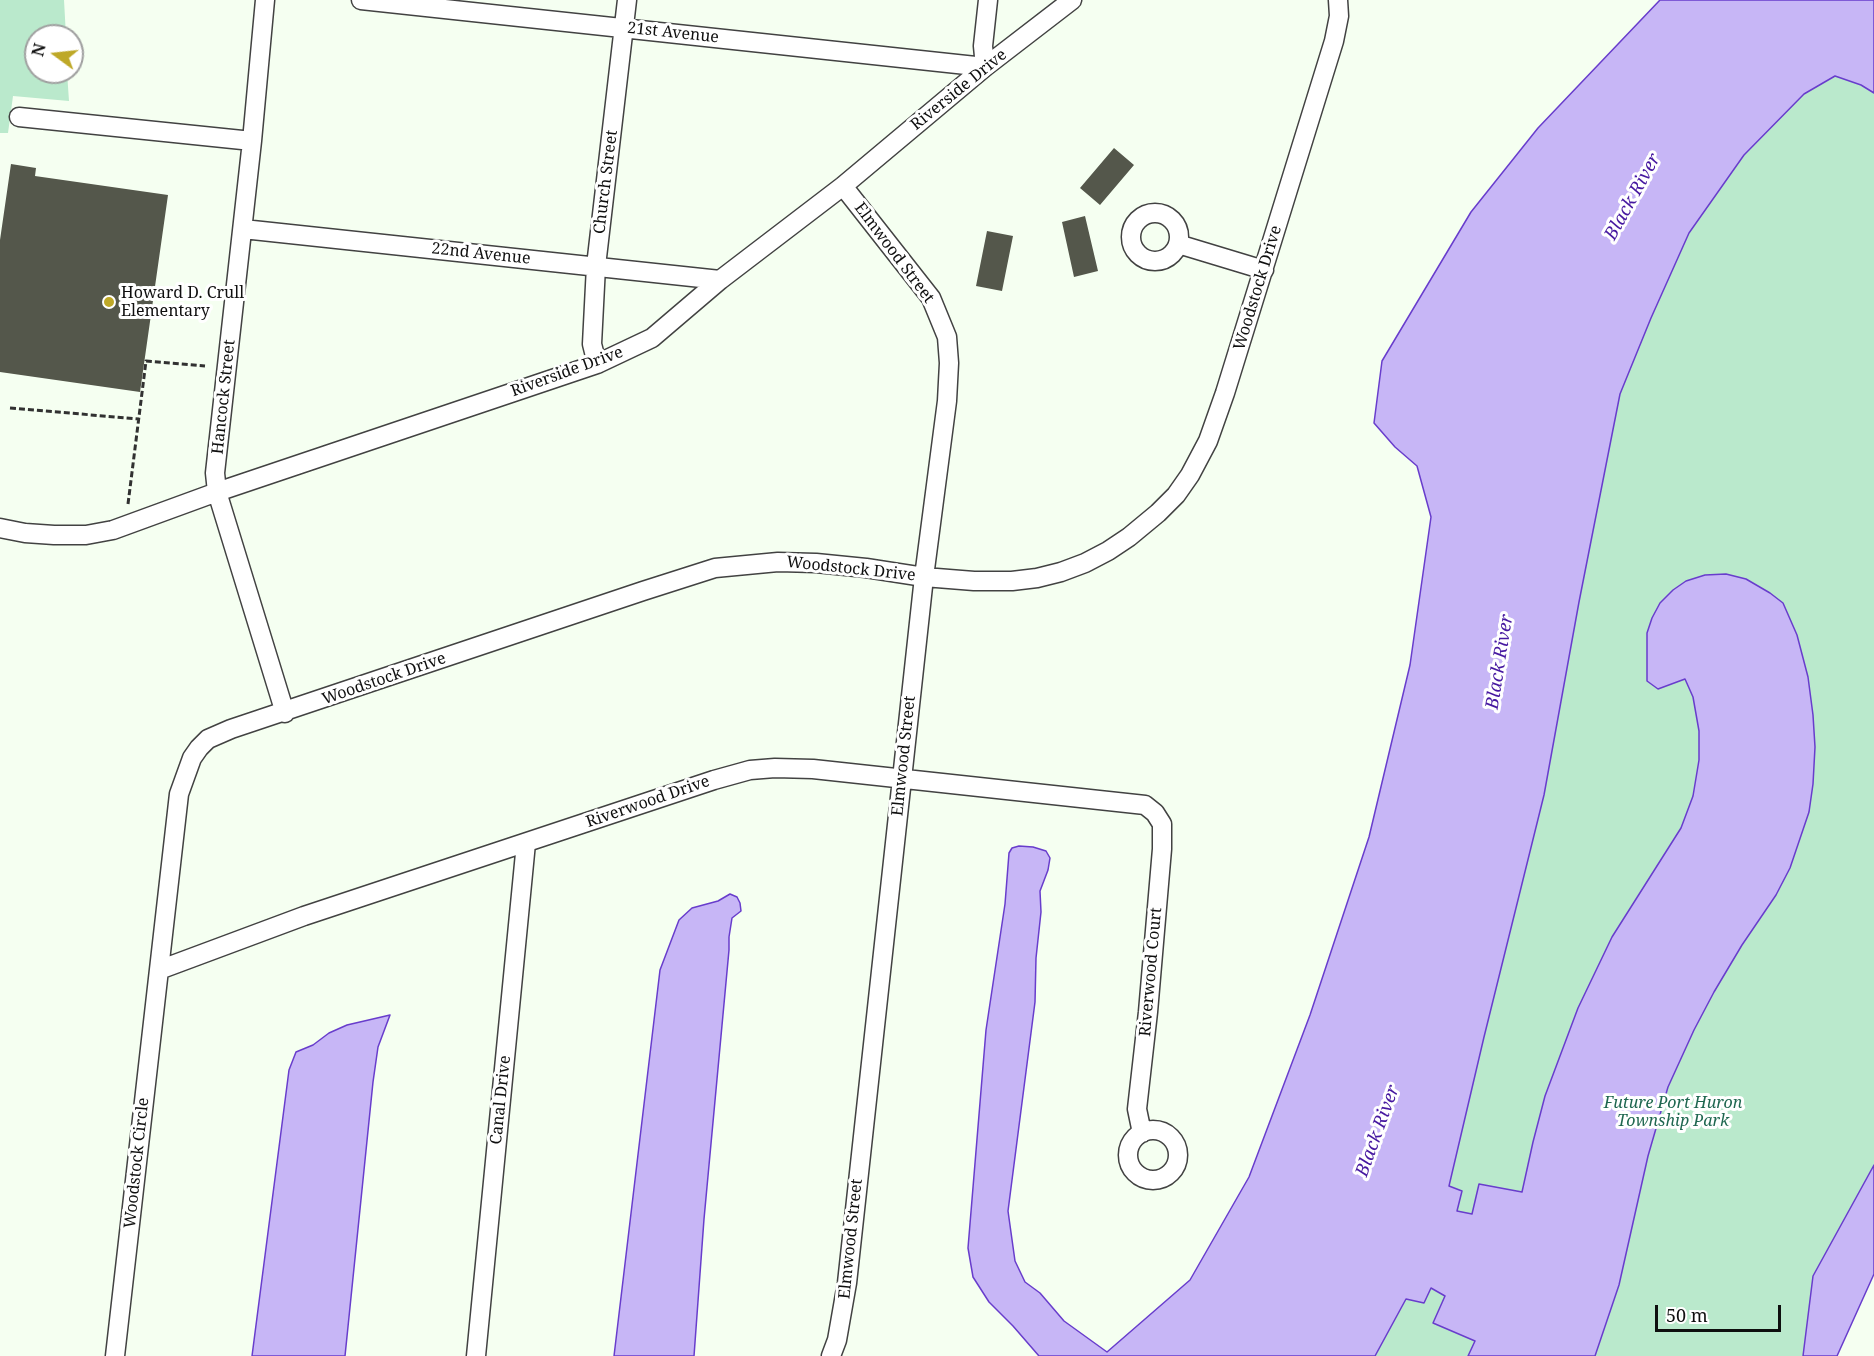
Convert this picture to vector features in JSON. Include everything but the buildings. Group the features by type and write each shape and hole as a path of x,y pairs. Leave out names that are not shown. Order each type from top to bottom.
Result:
{"street":[{"name":"Hancock Street","path":"265,0 243,229 215,473 217,492 285,713"},
{"name":"21st Avenue","path":"361,0 985,67"},
{"name":"Church Street","path":"597,364 592,344 596,266 627,0"},
{"path":"985,67 983,46 988,0"},
{"name":"Riverside Drive","path":"0,528 35,534 86,535 113,530 217,492 597,364 652,338 720,280 843,186 985,67 1072,0"},
{"name":"Woodstock Drive","path":"159,970 179,794 192,758 208,739 231,729 285,713 716,568 778,562 816,562 924,577 1012,581 1062,572 1108,551 1129,537 1176,495 1190,475 1208,441 1264,270 1334,41 1339,16 1338,0"},
{"path":"19,117 252,141"},
{"name":"Elmwood Street","path":"831,1356 837,1340 847,1283 901,779 949,363 947,337 931,298 843,186"},
{"name":"22nd Avenue","path":"243,229 720,280"},
{"path":"1178,244 1264,270"},
{"name":"Riverwood Drive","path":"159,970 304,916 750,770 813,769 1145,805 1155,813"},
{"name":"Riverwood Court","path":"1142,1132 1137,1109 1162,849 1162,824 1155,813"},
{"name":"Canal Drive","path":"476,1356 526,843"},
{"name":"Woodstock Circle","path":"115,1356 159,970"}],"path":[{"path":"128,504 146,361 205,366"},
{"path":"10,408 139,419"}],"green space":[{"path":"0,0 64,0 65,24 24,24 24,84 68,84 69,101 13,96 8,133 0,133"},
{"name":"Future Port Huron Township Park","path":"1835,76 1861,85 1874,93 1874,1165 1813,1276 1803,1356 1375,1356 1404,1303 1425,1254 1449,1186 1544,795 1620,394 1689,233 1744,155 1804,94"}],"water":[{"name":"Black River","path":"1660,0 1874,0 1874,93 1861,85 1835,76 1804,94 1744,155 1689,233 1620,394 1544,795 1449,1186 1462,1191 1457,1211 1472,1214 1479,1184 1522,1192 1545,1096 1578,1008 1612,937 1681,828 1693,796 1699,760 1699,731 1693,697 1685,679 1658,689 1647,681 1647,633 1660,603 1673,590 1686,581 1705,575 1726,574 1746,579 1783,603 1797,635 1808,677 1815,747 1809,812 1790,868 1776,895 1714,992 1668,1087 1648,1156 1619,1285 1595,1356 1468,1356 1475,1341 1433,1323 1445,1296 1431,1288 1424,1303 1406,1299 1375,1356 1039,1356 989,1302 973,1277 968,1248 986,1030 1005,904 1009,853 1012,848 1019,846 1033,847 1046,851 1050,858 1040,891 1041,912 1036,958 1035,1002 1008,1211 1015,1261 1025,1282 1040,1293 1064,1321 1107,1352 1190,1280 1249,1177 1310,1015 1369,837 1410,665 1431,517 1417,466 1395,447 1374,423 1382,361 1471,212 1538,128"},
{"path":"730,894 737,897 741,911 732,918 729,937 694,1356 614,1356 660,970 679,920 692,908 718,901"},
{"path":"390,1015 378,1047 373,1082 345,1356 252,1356 289,1070 296,1052 347,1025"},
{"path":"1874,1165 1874,1274 1837,1356 1803,1356 1813,1276"}],"place":[{"name":"Howard D. Crull Elementary","path":"109,302"}]}
